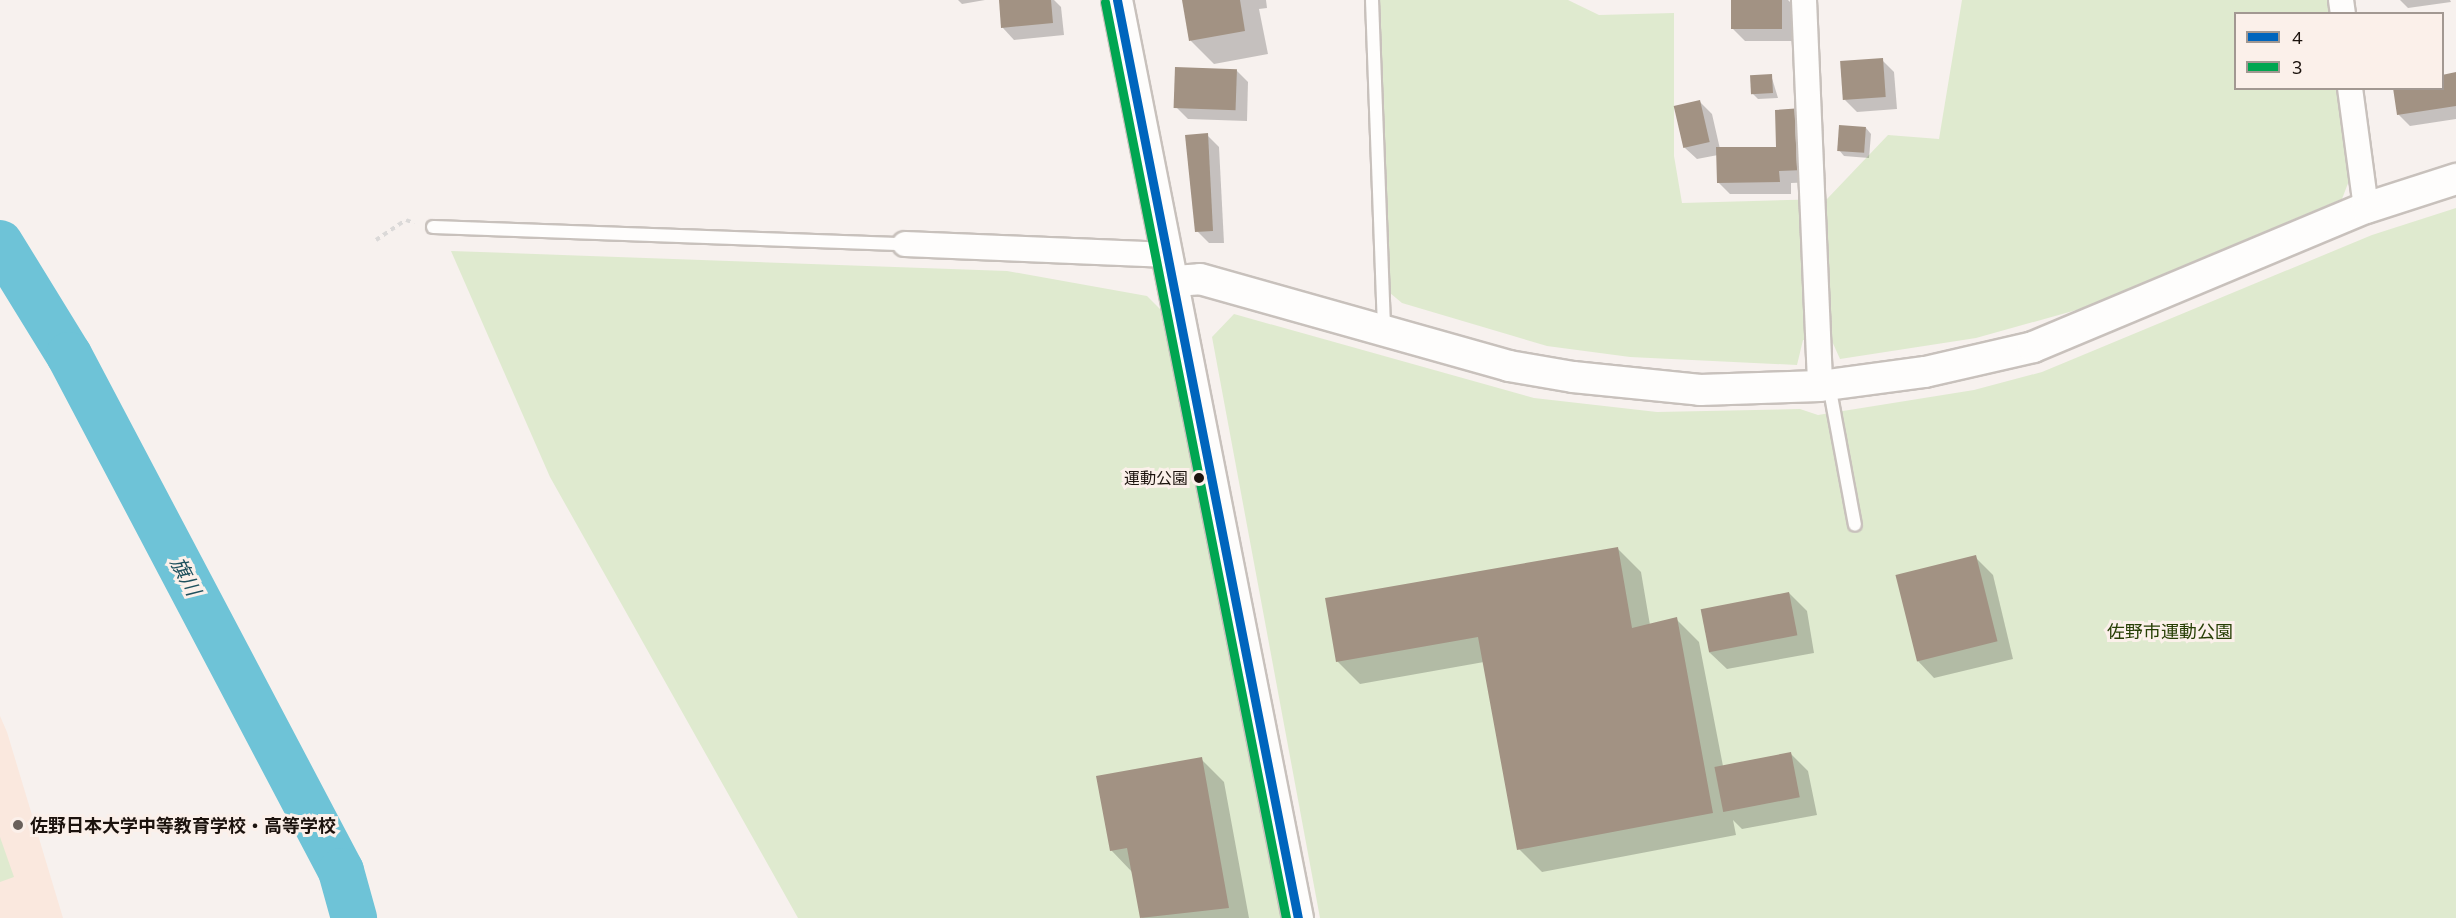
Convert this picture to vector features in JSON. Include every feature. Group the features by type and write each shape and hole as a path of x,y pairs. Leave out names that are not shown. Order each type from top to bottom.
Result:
{"street":[{"path":"1117,0 1172,268 1298,918"},
{"path":"1804,0 1824,385"},
{"path":"2350,90 2366,208"},
{"path":"905,244 1172,268 1200,279 1509,366 1639,386 1753,390 1824,385 1925,372 2033,347 2366,208 2456,179"}],"lane":[{"path":"1372,0 1384,332"},
{"path":"433,227 905,244"},
{"path":"1824,385 1856,525"}],"path":[{"path":"376,240 406,220"}],"shaded area":[{"name":"佐野日本大学中等教育学校・高等学校","path":"0,716 7,732 63,918 0,918"}],"green space":[{"path":"1379,0 1568,0 1599,15 1674,13 1674,156 1682,203 1827,199 1888,135 1939,139 1962,0 2332,0 2333,12 2234,12 2234,90 2341,90 2350,178 2342,199 2080,309 1976,338 1840,359 1831,339 1803,340 1797,365 1630,357 1547,346 1402,303 1390,293"},
{"name":"佐野市運動公園","path":"2456,208 2456,918 1320,918 1212,337 1234,314 1534,398 1657,412 1800,409 1818,415 1974,390 2042,372 2372,235"},
{"path":"451,251 1007,271 1147,296 1164,313 1283,918 798,918 550,477"},
{"path":"0,837 14,877 0,882"}],"building":[{"path":"999,0 1051,0 1053,23 1001,28"},
{"path":"1182,0 1240,0 1245,31 1189,41"},
{"path":"1731,0 1782,0 1782,29 1731,29"},
{"path":"1883,58 1886,97 1843,100 1840,61"},
{"path":"1175,67 1237,69 1236,110 1174,108"},
{"path":"2456,72 2456,106 2397,115 2393,90 2444,90 2444,75"},
{"path":"1772,74 1773,93 1751,94 1750,75"},
{"path":"1700,100 1710,142 1683,148 1674,106"},
{"path":"1802,108 1804,170 1779,171 1780,182 1717,183 1716,147 1776,147 1775,110"},
{"path":"1839,125 1866,127 1864,153 1837,151"},
{"path":"1208,133 1213,231 1195,232 1185,135"},
{"path":"1618,547 1632,628 1677,617 1713,813 1517,850 1478,637 1336,662 1325,598"},
{"path":"1976,555 1998,641 1917,661 1895,575"},
{"path":"1789,592 1797,635 1709,652 1701,609"},
{"path":"1791,752 1800,797 1723,812 1714,767"},
{"path":"1202,757 1229,908 1140,918 1127,848 1110,851 1096,776"}],"waterway":[{"name":"旗川","path":"0,243 69,355 341,871 354,918"}],"transit line":[{"name":"4","path":"1117,0 1298,918"},
{"name":"3","path":"1105,2 1286,918"}],"place":[{"name":"運動公園","path":"1199,478"},
{"name":"佐野日本大学中等教育学校・高等学校","path":"18,825"}]}
